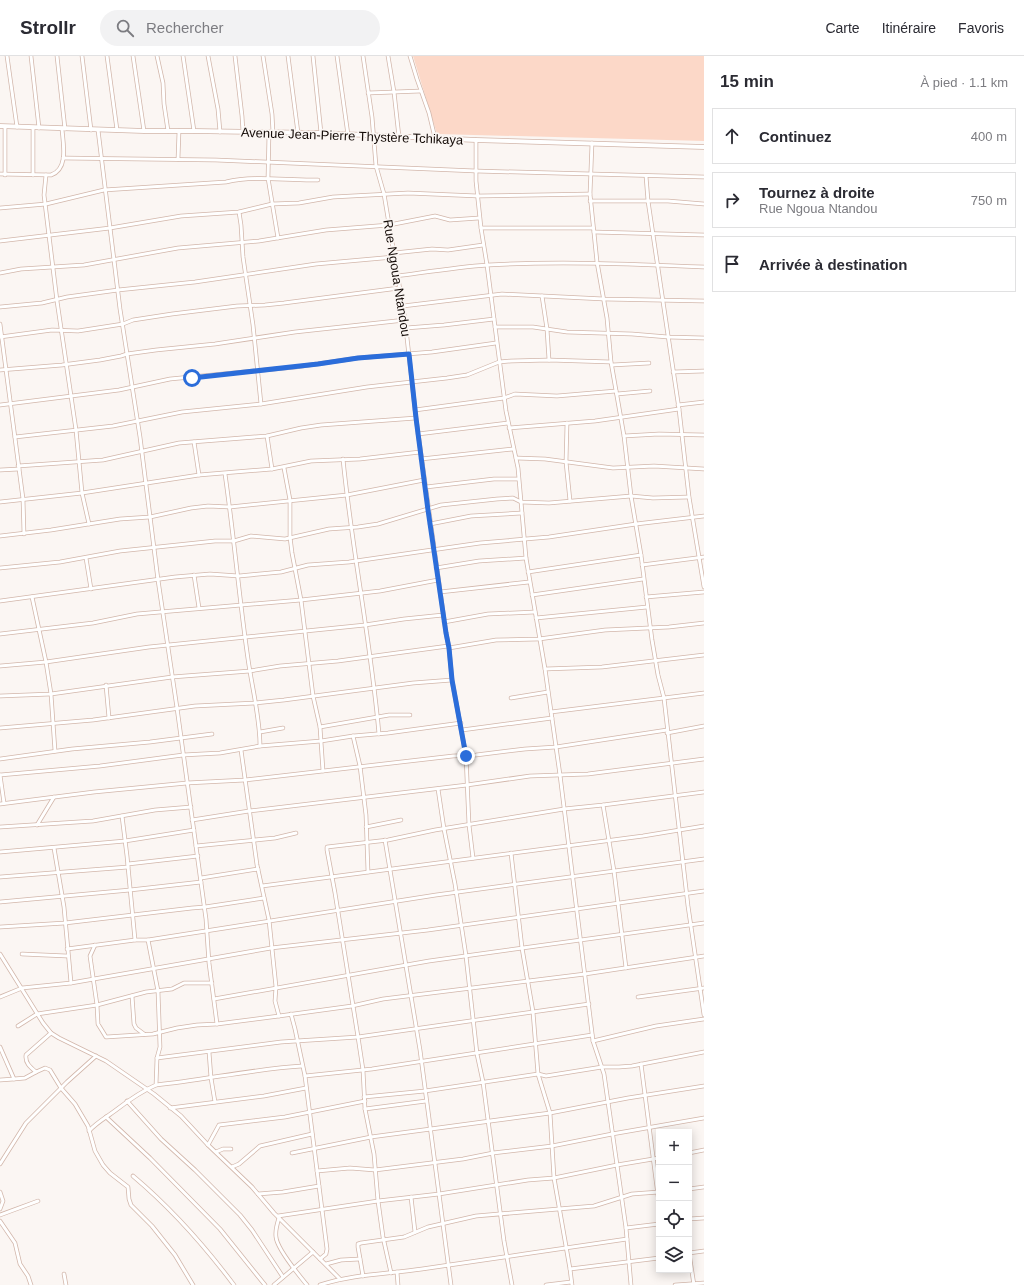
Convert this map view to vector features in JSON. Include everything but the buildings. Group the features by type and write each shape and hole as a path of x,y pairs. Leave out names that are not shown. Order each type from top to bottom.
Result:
{"street":[{"path":"7,56 17,127"},
{"path":"31,56 39,128"},
{"path":"0,174 55,174 63,164 64,129 57,56"},
{"path":"82,56 91,130"},
{"path":"107,56 117,130"},
{"path":"133,56 144,131"},
{"path":"157,56 163,83 168,131"},
{"path":"183,56 194,131"},
{"path":"208,56 218,109 220,132"},
{"path":"235,56 243,132"},
{"path":"263,56 271,133 268,178 278,238"},
{"path":"288,56 298,133"},
{"path":"313,56 321,133"},
{"path":"337,56 348,135"},
{"name":"Rue Ngoua Ntandou","path":"363,56 374,136 376,166 384,194 403,306 421,460 426,487 436,568 449,647 452,680 466,756 469,826 473,858"},
{"path":"388,56 399,137"},
{"path":"410,56 429,113 435,138"},
{"path":"368,93 421,91"},
{"path":"2,126 5,175"},
{"name":"Avenue Jean-Pierre Thystère Tchikaya","path":"2,126 91,130 321,133 476,140 704,146"},
{"path":"33,128 33,175"},
{"path":"98,130 104,190 122,324 146,483 158,580 198,856 218,1024"},
{"path":"178,159 179,131"},
{"path":"476,140 479,218 487,265 504,398 516,458 529,582 545,669 552,718 592,1036 602,1067 626,1228 631,1285"},
{"path":"592,143 590,201 597,262 604,299 611,364 624,436 627,468 641,554 643,579 655,660 664,698 683,862 691,925 702,989 704,1015"},
{"path":"64,158 178,159 704,177"},
{"path":"46,175 44,195 57,301 62,330 65,364 76,430 82,493 89,524"},
{"path":"646,176 648,201 679,409 689,497 704,587"},
{"path":"0,208 46,204 104,190 226,182 239,179 268,178 318,180"},
{"path":"0,241 110,228 181,216 239,212 272,204 333,197 408,193 478,196 590,194"},
{"path":"590,201 648,201 704,204"},
{"path":"239,212 261,404"},
{"path":"0,272 21,269 84,265 178,248 242,243 326,230 389,225 435,216 450,220 479,218"},
{"path":"481,228 593,230 704,235"},
{"path":"0,307 42,304 67,297 118,290 195,282 316,264 432,249 440,251 483,244"},
{"path":"397,276 487,265 597,262 704,266"},
{"path":"1,337 45,331 78,331 172,314 250,305 284,303 399,288"},
{"path":"403,306 491,295 513,294 604,299 704,301"},
{"path":"542,296 547,329 549,360"},
{"path":"406,328 494,319"},
{"path":"0,370 114,358 127,354 215,344 338,326 405,320"},
{"path":"0,324 23,499 24,534"},
{"path":"495,327 520,326 561,331 704,338"},
{"path":"0,405 71,397 132,388 170,380 496,343"},
{"path":"15,437 114,426 182,412 261,404 367,387 412,383 467,374 499,362 549,360 611,364 649,364"},
{"path":"673,372 704,371"},
{"path":"415,410 504,398 515,394 557,396 650,391"},
{"path":"678,405 704,402"},
{"path":"509,428 621,418 679,409"},
{"path":"0,470 103,460 179,443 267,436 321,425 416,418"},
{"path":"418,434 508,423"},
{"path":"566,423 566,462 570,501"},
{"path":"624,436 659,434 704,435"},
{"path":"267,436 272,469"},
{"path":"194,442 199,475"},
{"path":"421,460 513,449"},
{"path":"0,502 82,493 199,475 284,468 311,461 360,459 420,452"},
{"path":"516,458 537,458 603,467 627,468 654,466 704,469"},
{"path":"344,459 351,527 362,593 379,734"},
{"path":"284,468 290,500 290,537 301,600 313,696 320,727 323,771"},
{"path":"225,474 239,576 245,637 260,732 260,746"},
{"path":"426,487 494,479 518,478"},
{"path":"0,536 24,534 120,519 150,517 191,508 208,506 230,507 347,495 424,480"},
{"path":"0,568 60,562 120,551 234,541 251,536 285,539 329,529 378,524 441,505 497,499 513,498 521,502 548,503 631,496 653,498 689,497"},
{"path":"430,524 471,516 522,513"},
{"path":"0,601 210,574 239,576 281,572 308,565 356,561 480,543 549,537 636,524 704,516"},
{"path":"528,572 641,554"},
{"path":"642,565 704,557"},
{"path":"86,558 91,589"},
{"path":"436,568 479,561 526,558"},
{"path":"194,576 198,608"},
{"path":"532,595 643,579"},
{"path":"0,634 93,623 137,614 301,600 390,590 438,580"},
{"path":"440,592 529,582"},
{"path":"646,597 704,592"},
{"path":"32,597 46,662 55,751"},
{"path":"536,618 647,607"},
{"path":"444,622 488,614 535,612"},
{"path":"0,666 46,662 168,645 365,625 443,615"},
{"path":"0,696 50,694 172,677 250,671 280,666 338,661 496,640 539,639 605,630 669,627 704,623"},
{"path":"545,669 602,667 655,660 704,656"},
{"path":"0,728 109,718 211,704 255,703 452,680"},
{"path":"106,685 109,718"},
{"path":"511,698 548,692"},
{"path":"551,712 704,693"},
{"path":"320,727 389,715 410,715"},
{"path":"462,730 552,718"},
{"path":"461,723 321,741 260,746 241,750 183,755 100,766 0,775 2,803 187,783 245,780 453,756 556,747 704,726"},
{"path":"260,732 283,728"},
{"path":"0,759 55,751 181,739 212,734"},
{"path":"353,736 360,766 366,827 368,872"},
{"path":"241,750 258,869 269,920 276,987 275,1001 279,1016"},
{"path":"192,820 249,811 438,789 530,776 588,774 704,759"},
{"path":"438,789 466,956 477,1054 489,1121 512,1285"},
{"path":"392,1273 384,1240 378,1202 371,1137 365,1109 363,1070 333,877 326,850 327,847 385,840 564,809 676,797 704,792"},
{"path":"37,825 54,797"},
{"path":"603,805 614,871 626,968"},
{"path":"0,827 93,821 155,810 191,807"},
{"path":"122,816 135,940"},
{"path":"366,827 401,820"},
{"path":"262,886 704,826"},
{"path":"0,852 125,840 194,830"},
{"path":"196,846 275,838 296,833"},
{"path":"385,840 391,868 421,1062 451,1285"},
{"path":"54,848 62,897 71,983"},
{"path":"511,853 516,884 522,948 533,1012 538,1074 550,1113 554,1178 570,1269 571,1283 546,1285"},
{"path":"0,877 128,866 198,856"},
{"path":"67,949 135,940 148,940 269,920 572,876 704,860"},
{"path":"0,902 130,890 201,880 258,869"},
{"path":"0,997 22,988 71,983 271,948 400,933 704,891"},
{"path":"0,927 65,923 204,907 264,898"},
{"path":"214,999 405,965 704,923"},
{"path":"148,940 158,991 160,1047 156,1084"},
{"path":"95,945 90,953 90,956 97,1005 98,1024 106,1037 134,1034 146,1035 197,1025 218,1024 279,1016 411,996 585,974 704,956"},
{"path":"0,954 37,1014 51,1032 106,1061 181,1116 340,1279"},
{"path":"22,954 68,956"},
{"path":"18,1026 37,1014 97,1005 132,996 172,989 184,983 212,983"},
{"path":"638,997 702,989"},
{"path":"132,996 134,1024 140,1032 146,1035"},
{"path":"158,1058 281,1042 358,1037 589,1004"},
{"path":"291,1014 305,1076 327,1249 326,1254 320,1258"},
{"path":"593,1041 656,1026 704,1019"},
{"path":"36,1072 28,1065 26,1055 51,1032"},
{"path":"305,1076 421,1062 592,1036"},
{"path":"0,1047 14,1079"},
{"path":"209,1052 215,1102"},
{"path":"208,1145 219,1125 285,1117 364,1099 538,1074 546,1076 602,1067 619,1067 641,1064 704,1052"},
{"path":"0,1164 26,1123 96,1056"},
{"path":"641,1064 656,1181"},
{"path":"89,1131 127,1101 156,1084 211,1078 284,1067 302,1066"},
{"path":"0,1080 25,1078 45,1068 50,1070 88,1126 95,1151 103,1165 110,1173 128,1187 131,1205 152,1226 175,1255 192,1285"},
{"path":"292,1153 371,1137 550,1113 645,1095 704,1086"},
{"path":"169,1108 264,1096 306,1088"},
{"path":"365,1109 426,1100"},
{"path":"127,1101 161,1139 195,1170 240,1215 252,1230 283,1277"},
{"path":"106,1117 150,1158 220,1229 265,1285"},
{"path":"317,1171 350,1168 375,1170 552,1146 704,1118"},
{"path":"232,1167 239,1164 260,1146 312,1134"},
{"path":"216,1152 223,1149 231,1149"},
{"path":"692,1152 704,1150"},
{"path":"279,1217 498,1186 528,1180 554,1178 656,1158"},
{"path":"133,1176 172,1212 212,1255 234,1285"},
{"path":"258,1194 283,1192 319,1186"},
{"path":"692,1189 704,1187"},
{"path":"0,1192 3,1201 0,1209"},
{"path":"364,1276 358,1244 404,1237 428,1227 476,1216 594,1206 632,1194 656,1192"},
{"path":"411,1198 415,1232"},
{"path":"0,1215 38,1201"},
{"path":"279,1217 276,1228 276,1241 293,1268 307,1285"},
{"path":"692,1220 704,1218"},
{"path":"0,1221 15,1244 20,1264 28,1276 30,1285"},
{"path":"626,1228 656,1224"},
{"path":"320,1285 340,1279 566,1249 627,1239"},
{"path":"692,1253 704,1251"},
{"path":"274,1285 313,1252"},
{"path":"570,1269 656,1258"},
{"path":"326,1264 341,1260 360,1259"},
{"path":"397,1272 398,1285"},
{"path":"692,1272 694,1284"},
{"path":"64,1274 66,1285"},
{"path":"675,1285 704,1283"}],"shaded area":[{"path":"413,56 704,56 704,141 437,134"}],"route":[{"path":"192,378 296,367 358,358 409,354 420,452 449,648 452,680 466,756"}]}
